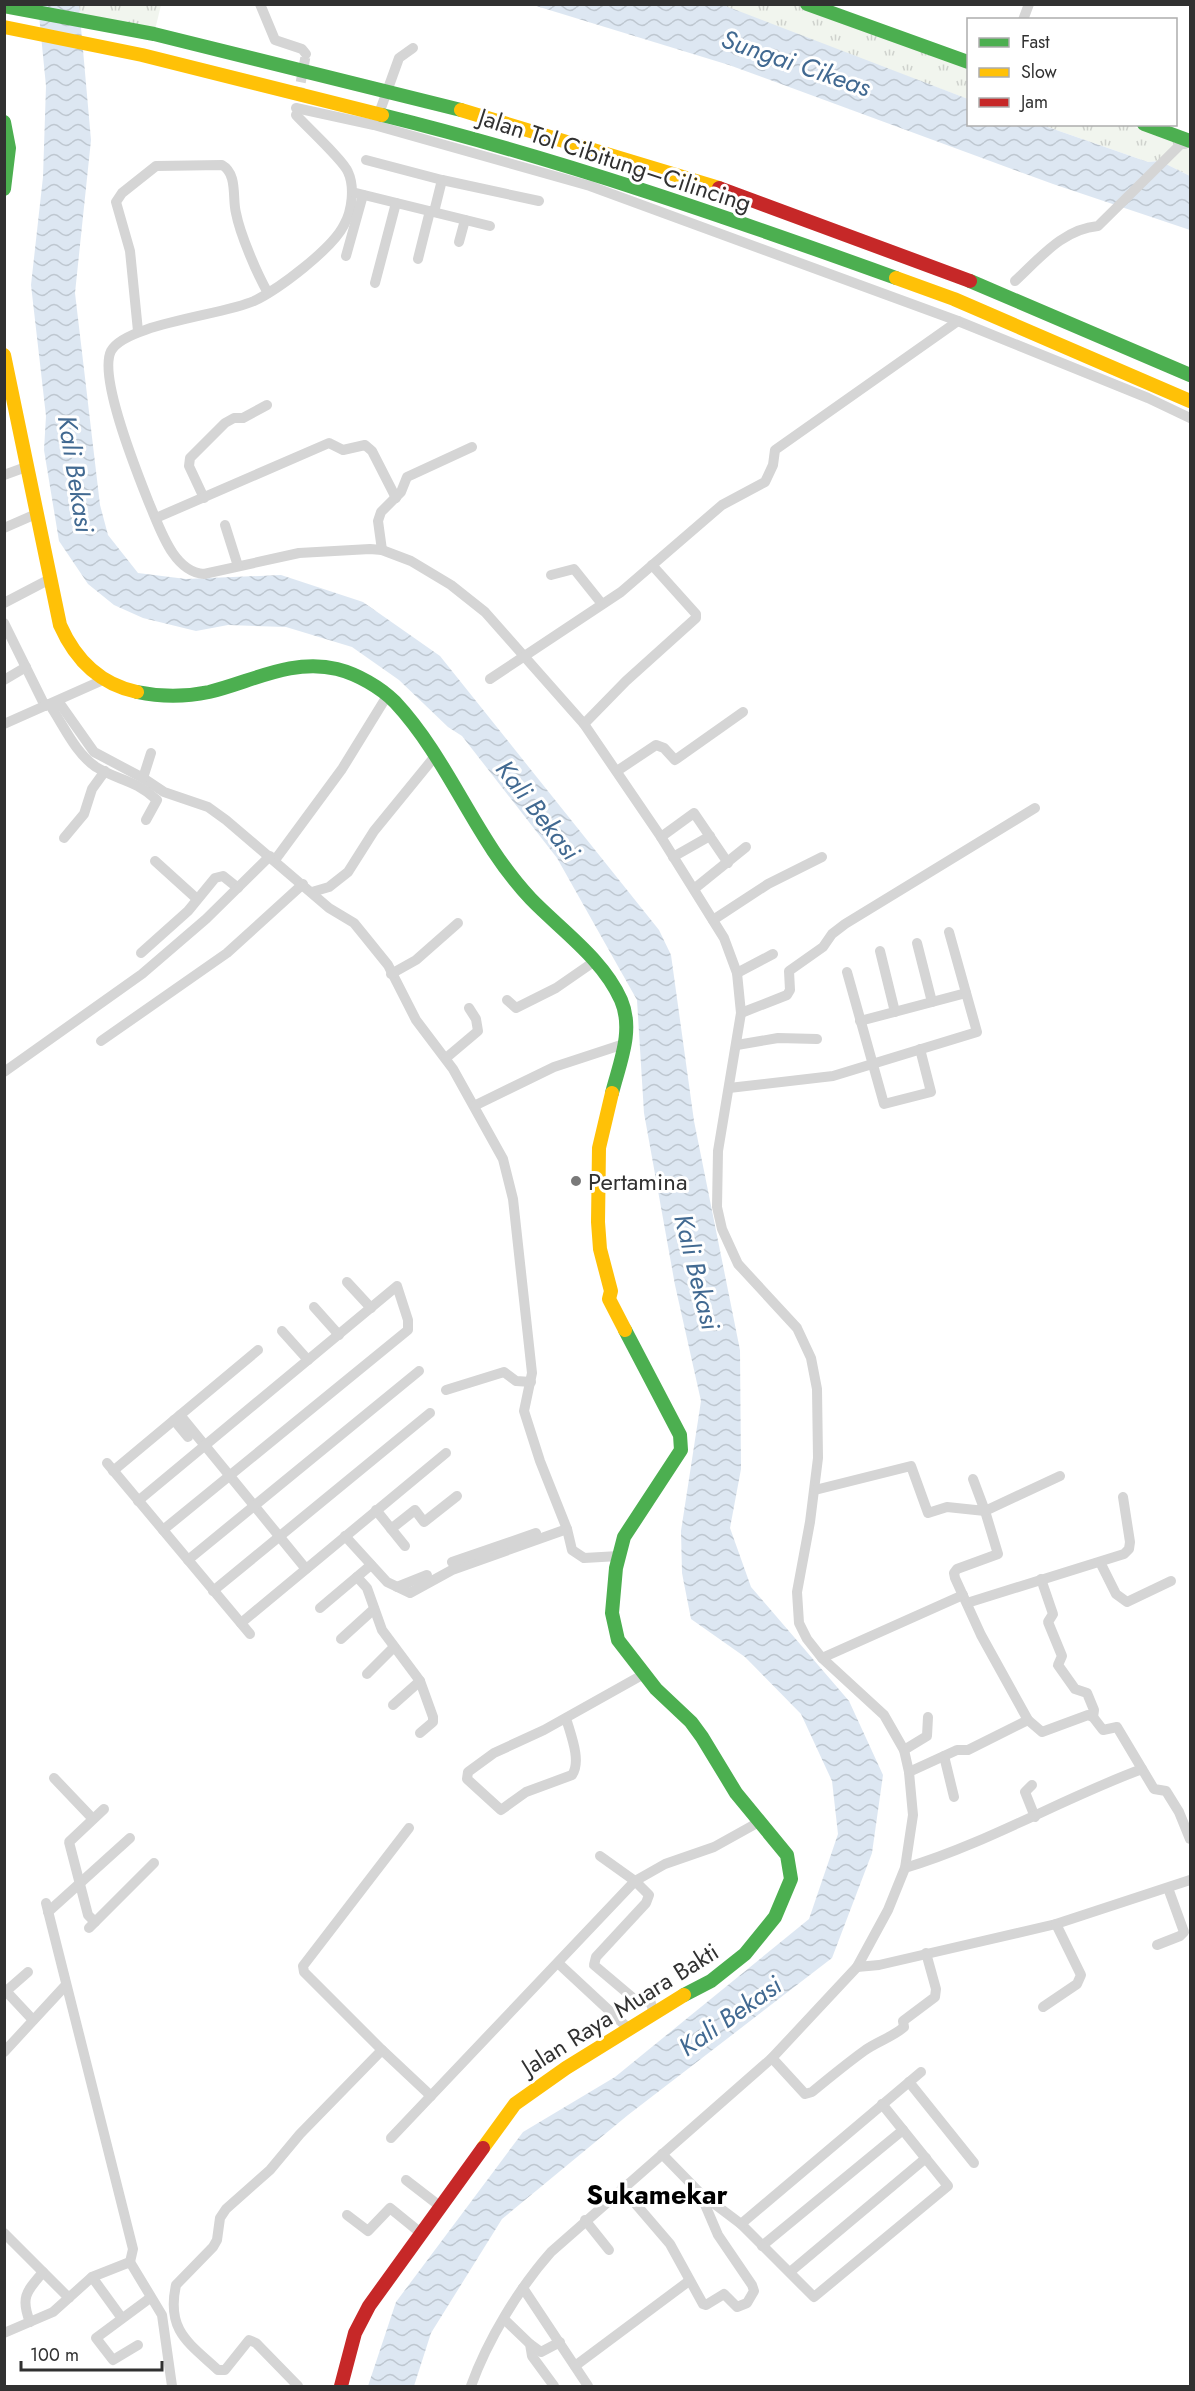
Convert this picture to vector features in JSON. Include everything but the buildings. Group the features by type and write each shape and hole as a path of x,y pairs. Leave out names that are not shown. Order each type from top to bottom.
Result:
{"main road":[{"path":"807,4 967,61"},
{"name":"Jalan Tol Cibitung–Cilincing","path":"4,6 154,34 489,117 718,188 965,279 1191,375"},
{"name":"Jalan Tol Cibitung–Cilincing","path":"4,27 142,55 483,140 696,207 954,299 1191,401"},
{"path":"4,122 7,144 4,189"},
{"path":"1148,126 1185,143"},
{"name":"Jalan Raya Muara Bakti","path":"4,355 62,633 79,659 102,680 128,691 193,695 276,672 314,666 350,673 372,684 387,696 412,723 436,755 500,862 552,920 595,961 616,988 626,1010 627,1033 599,1148 600,1249 611,1291 609,1299 680,1436 681,1450 641,1512 632,1520 619,1556 614,1583 614,1622 618,1640 626,1646 644,1674 695,1727 727,1782 789,1861 791,1879 784,1898 761,1934 728,1971 709,1985 697,1987 629,2029 515,2104 369,2306 355,2333 341,2386"}],"street":[{"path":"260,4 275,40 302,50 306,54"},
{"path":"374,125 399,58 413,48"},
{"path":"346,256 357,193 344,165 296,112 374,125 590,186 958,321 1148,398 1191,418"},
{"path":"1015,281 1062,238 1081,228 1098,226 1185,143"},
{"path":"366,159 442,180 539,201"},
{"path":"138,331 130,251 116,202 122,193 156,166 222,165 229,171 234,186 236,213 260,280 268,292"},
{"path":"418,259 442,180"},
{"path":"357,193 490,226"},
{"path":"357,193 339,234 255,301 220,312 138,331 118,340 110,352 108,367 128,445 156,518 184,568 204,574 311,552 382,550 423,567 470,599 584,724 661,837 724,938 736,973 741,1013 718,1151 717,1207 722,1229 738,1264 798,1328 811,1358 819,1416 815,1490 796,1600 803,1631 822,1658 884,1714 904,1750 909,1772 913,1815 905,1868 888,1910 857,1967 772,2058 551,2252 523,2288 504,2319 471,2386"},
{"path":"375,283 396,203"},
{"path":"459,242 465,220"},
{"path":"490,679 602,604 722,505 765,482 773,465 775,450 958,321"},
{"path":"204,498 189,466 190,458 225,423 234,418 243,418 267,405"},
{"path":"156,518 329,443 343,450 366,445 372,451 396,498"},
{"path":"382,550 378,520 381,512 396,498 407,477 413,472 472,447"},
{"path":"4,475 26,467"},
{"path":"4,528 36,514"},
{"path":"225,525 238,566"},
{"path":"584,724 626,681 696,618 652,565"},
{"path":"551,575 574,569 602,604"},
{"path":"4,603 50,579"},
{"path":"4,623 10,647 51,704 83,756 105,771 161,796 208,807 272,858 329,908 354,923 383,959 416,1020 446,1058 476,1105 503,1159 513,1199 531,1382 524,1410 572,1550 578,1556 593,1558 619,1556"},
{"path":"4,680 26,667"},
{"path":"4,724 102,680"},
{"path":"4,1072 142,974 272,858 342,769 387,696"},
{"path":"51,704 94,752 143,777 161,796"},
{"path":"617,771 656,745 664,748 675,760 743,712"},
{"path":"143,777 151,753"},
{"path":"312,892 329,887 348,872 374,831 436,755"},
{"path":"64,838 84,814 90,793 105,771"},
{"path":"146,820 161,796"},
{"path":"741,1013 787,995 790,990 789,971 823,948 832,934 845,924 1035,808"},
{"path":"661,837 692,813 729,863"},
{"path":"673,857 710,836"},
{"path":"694,889 746,847"},
{"path":"713,920 768,884 822,858"},
{"path":"155,861 197,899"},
{"path":"141,953 188,911 219,876 238,888"},
{"path":"101,1041 227,953 303,884"},
{"path":"392,974 416,960 458,923"},
{"path":"729,1088 833,1076 977,1032 949,932"},
{"path":"917,944 932,1002"},
{"path":"880,951 895,1012"},
{"path":"736,973 773,954"},
{"path":"507,1000 516,1008 556,988 595,961"},
{"path":"847,972 870,1064 884,1104 931,1092 920,1049"},
{"path":"860,1021 966,993"},
{"path":"446,1058 478,1030 476,1019 469,1008"},
{"path":"737,1045 778,1038 817,1039"},
{"path":"476,1105 554,1067 624,1044"},
{"path":"347,1282 371,1308"},
{"path":"138,1501 397,1286 408,1320 408,1330 163,1530"},
{"path":"314,1307 339,1335"},
{"path":"282,1331 308,1360"},
{"path":"250,1634 110,1467 177,1418 258,1350"},
{"path":"188,1560 419,1371"},
{"path":"446,1390 504,1372 516,1381 531,1382"},
{"path":"213,1591 430,1413"},
{"path":"177,1418 304,1571"},
{"path":"240,1623 446,1453"},
{"path":"815,1490 911,1466 928,1513 947,1507 985,1511 1060,1476"},
{"path":"973,1479 998,1554 955,1571 954,1574 981,1635 1028,1720 1040,1731 1045,1732 1088,1715 1093,1716"},
{"path":"391,1529 415,1510 424,1522 457,1496"},
{"path":"822,1658 965,1599 1119,1557 1129,1549 1123,1497"},
{"path":"376,1510 405,1546"},
{"path":"345,1536 387,1582 397,1587 565,1526"},
{"path":"1100,1562 1116,1594 1127,1602 1171,1581"},
{"path":"320,1608 371,1565"},
{"path":"357,1577 367,1587 382,1630 420,1681 433,1717 433,1722 420,1733"},
{"path":"1041,1579 1053,1614 1048,1622 1062,1656 1058,1665 1075,1689 1087,1693 1094,1710 1093,1716 1103,1730 1115,1727 1119,1729 1154,1789 1166,1791 1174,1802 1191,1839"},
{"path":"341,1639 374,1610"},
{"path":"367,1674 394,1647"},
{"path":"566,1718 576,1760 576,1768 572,1775 521,1794 501,1810 495,1807 467,1779 468,1772 483,1759 566,1718 644,1674"},
{"path":"393,1705 420,1681"},
{"path":"904,1750 927,1736 928,1717"},
{"path":"909,1772 957,1750 968,1750 1028,1720"},
{"path":"944,1756 954,1797"},
{"path":"905,1868 942,1857 1035,1817 1078,1794 1142,1769"},
{"path":"54,1778 93,1819"},
{"path":"1032,1785 1025,1792 1035,1817"},
{"path":"104,1809 69,1842 92,1925 154,1863"},
{"path":"391,2138 635,1881 665,1864 714,1847 759,1822"},
{"path":"409,1828 303,1966 304,1972 431,2096"},
{"path":"130,1838 81,1884 47,1907 65,1986 133,2249 130,2262 150,2298 168,2316 183,2338 218,2370 225,2370 249,2340 256,2343 298,2386"},
{"path":"600,1856 635,1881 648,1893 648,1899 593,1962 639,2003 650,2000 654,2014"},
{"path":"857,1967 1056,1923 1191,1880"},
{"path":"1157,1945 1180,1936 1184,1932 1168,1888"},
{"path":"1043,2007 1077,1984 1081,1975 1056,1923"},
{"path":"772,2058 805,2094 812,2092 864,2051 885,2037 898,2032 904,2027 903,2021 935,1997 934,1977 926,1953"},
{"path":"558,1963 629,2029"},
{"path":"28,1972 5,1991 33,2020"},
{"path":"4,2052 65,1986"},
{"path":"172,2386 168,2316 177,2285 213,2247 217,2240 220,2218 226,2209 270,2170 300,2134 382,2050"},
{"path":"741,2224 921,2072"},
{"path":"909,2082 974,2163"},
{"path":"662,2154 700,2193 741,2224 814,2297 948,2186 882,2104"},
{"path":"762,2246 903,2130"},
{"path":"790,2272 926,2158"},
{"path":"406,2180 441,2207"},
{"path":"622,2188 670,2244 688,2281 704,2305 724,2294 737,2307 741,2307 752,2298 754,2291 714,2228 700,2193"},
{"path":"347,2215 368,2231 390,2208 422,2234"},
{"path":"585,2220 609,2250"},
{"path":"4,2233 69,2298"},
{"path":"4,2333 52,2312 92,2277 130,2262"},
{"path":"30,2322 25,2308 25,2298 43,2272"},
{"path":"92,2277 120,2318"},
{"path":"575,2366 688,2281"},
{"path":"523,2288 588,2386"},
{"path":"138,2345 113,2360 96,2339 120,2318 150,2298"},
{"path":"504,2319 541,2352 560,2342"},
{"path":"531,2344 532,2356 554,2386"}],"green space":[{"path":"79,5 161,5 154,34 80,21"},
{"path":"716,5 800,5 967,68 967,99"},
{"path":"1045,126 1132,126 1190,146 1190,176 1160,161 1148,162"}],"water":[{"name":"Kali Bekasi","path":"38,5 79,5 91,140 75,293 100,505 108,535 138,573 186,579 281,575 363,602 440,656 659,930 671,955 694,1121 740,1350 741,1469 730,1528 751,1587 849,1701 883,1775 872,1853 832,1958 628,2115 502,2219 431,2333 414,2386 368,2386 396,2302 523,2132 615,2077 809,1919 838,1834 832,1781 801,1714 745,1657 691,1619 682,1573 681,1531 701,1401 675,1285 644,1113 637,1000 557,858 462,736 448,727 399,680 352,647 286,627 228,625 196,631 143,618 114,605 88,584 59,541 44,450 46,416 31,285 43,177 46,86"},
{"name":"Sungai Cikeas","path":"533,5 723,5 967,99 967,126 1045,126 1148,162 1160,161 1190,176 1190,230 1053,184 729,65"}],"tunnel":[{"path":"298,97 306,54"}],"traffic: fast":[{"path":"807,4 967,62"},
{"path":"4,6 154,34 461,110"},
{"path":"382,115 577,169 896,278"},
{"path":"4,122 9,148 4,189"},
{"path":"1149,126 1190,141"},
{"path":"970,281 1190,375"},
{"path":"137,692 173,696 200,694 288,669 320,666 352,674 389,696 432,749 511,876 531,899 593,958 613,985 625,1011 626,1034 612,1093"},
{"path":"625,1330 680,1435 681,1450 624,1537 616,1568 612,1613 618,1640 656,1689 691,1722 702,1737 736,1793 787,1855 791,1879 775,1917 745,1954 711,1981 684,1995"}],"traffic: slow":[{"path":"4,27 142,55 382,115"},
{"path":"461,110 719,188"},
{"path":"896,278 954,299 1190,401"},
{"path":"4,355 60,625 73,649 90,668 111,683 137,692"},
{"path":"612,1093 599,1148 598,1222 600,1249 611,1291 609,1299 625,1330"},
{"path":"483,2148 515,2104 566,2068 684,1995"}],"traffic: jam":[{"path":"719,188 970,281"},
{"path":"341,2386 355,2333 369,2306 483,2148"}],"place":[{"name":"Pertamina","path":"576,1181"}],"district":[{"name":"Sukamekar","path":"657,2194"}]}
